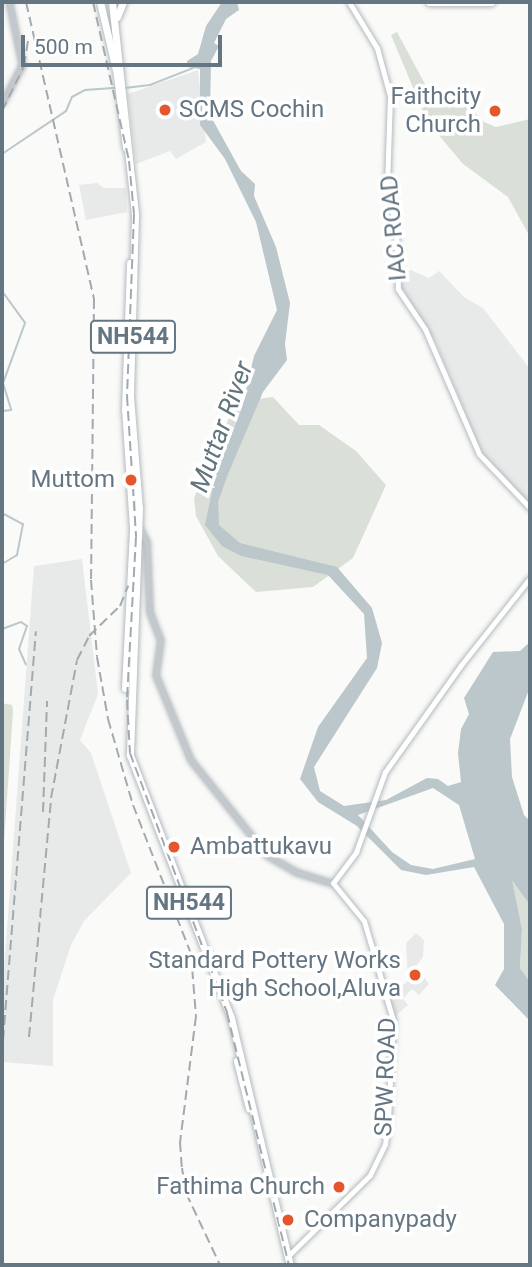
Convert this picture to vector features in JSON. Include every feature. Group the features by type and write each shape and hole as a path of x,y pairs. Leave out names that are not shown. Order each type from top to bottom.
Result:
{"highway":[{"name":"NH544","path":"100,2 119,80 135,215 125,409 133,528 125,753 138,794 210,965 266,1167 288,1265"},
{"name":"NH544","path":"110,2 120,61 119,80"},
{"path":"110,2 116,71"},
{"path":"120,61 117,16 122,2"},
{"path":"429,2 491,2"},
{"name":"NH544","path":"130,336 130,397 137,522 130,755 144,798 212,960 266,1167 288,1265"}],"main road":[{"name":"IAC ROAD","path":"349,2 377,48 390,96 387,182 396,229 398,289 425,329 479,454 530,508"},
{"path":"333,883 356,852 385,772 460,665 530,578"},
{"name":"SPW ROAD","path":"288,1256 370,1175 385,1143 388,1122 393,1020 364,921 333,883"}],"street":[{"path":"2,103 22,65 9,2"},
{"path":"137,522 146,535 150,612 160,640 156,675 191,760 267,855 296,872 333,883"}],"shaded area":[{"path":"222,2 237,2 239,10 226,19 214,43 219,46 211,61 210,115 241,171 255,184 254,196 276,247 290,303 285,344 287,360 263,392 228,474 218,502 219,525 240,543 337,567 372,608 382,643 377,668 314,767 320,791 344,806 386,800 427,778 438,779 448,786 461,782 458,753 461,729 469,714 464,698 493,652 520,651 530,642 530,687 510,739 512,777 524,815 530,821 530,905 512,880 522,929 520,968 530,982 530,1021 495,985 504,969 504,924 474,867 426,875 401,870 357,826 318,802 300,779 318,727 367,658 364,614 328,575 241,556 222,546 205,525 215,477 242,408 254,356 277,310 256,222 225,159 200,125 200,69 187,67 187,61 198,54 206,26","holes":["433,788 459,805 475,859 433,869 411,865 392,852 358,815"]},
{"path":"397,32 426,86 467,105 484,122 496,127 530,119 530,237 508,197 463,164 427,121 391,35"},
{"name":"SCMS Cochin","path":"198,70 206,142 176,159 170,151 136,164 128,94"},
{"path":"97,183 104,188 126,188 127,212 86,220 79,185"},
{"path":"411,270 429,278 439,271 465,298 483,308 530,369 530,506 486,462 436,343 399,283 399,275"},
{"path":"273,397 299,425 319,425 356,451 386,485 353,558 313,587 256,592 218,556 196,516 194,498 236,402"},
{"path":"82,559 98,694 80,740 91,753 131,873 84,921 71,945 53,1000 53,1066 2,1062 2,996 34,566"},
{"path":"2,703 12,705 13,711 2,871"},
{"path":"511,877 530,905 530,982 520,968 522,929"},
{"name":"Standard Pottery Works High School,Aluva","path":"416,933 424,940 423,957 416,966 429,984 419,995 412,989 403,999 408,1005 393,1018 386,999 408,981 406,943"}],"waterway":[{"path":"125,88 150,85 193,68"},
{"path":"2,154 66,111 72,97 85,90 116,88"},
{"path":"2,291 25,323 3,383 11,410 2,411"},
{"path":"2,513 23,524 17,555 2,564"},
{"path":"2,629 21,622 27,626 19,649 26,665"}],"railway":[{"path":"26,2 94,299 91,580 97,657 108,719 133,805 191,954 196,1016 180,1142 182,1168 186,1193 220,1265"},
{"path":"93,2 129,161 134,214 127,396 136,537 127,700 130,753 227,1013 289,1265"},
{"path":"2,111 24,66 28,40"},
{"path":"29,1037 51,798 77,660 89,636 120,606 128,586"},
{"path":"3,1040 36,631"},
{"path":"43,812 47,701"}],"place":[{"name":"SCMS Cochin","path":"165,110"},
{"name":"Faithcity Church","path":"495,111"},
{"name":"Muttom","path":"131,480"},
{"name":"Ambattukavu","path":"174,847"},
{"name":"Standard Pottery Works High School,Aluva","path":"415,975"},
{"name":"Fathima Church","path":"339,1187"},
{"name":"Companypady","path":"288,1220"}],"water label":[{"name":"Muttar River","path":"222,427"}]}
